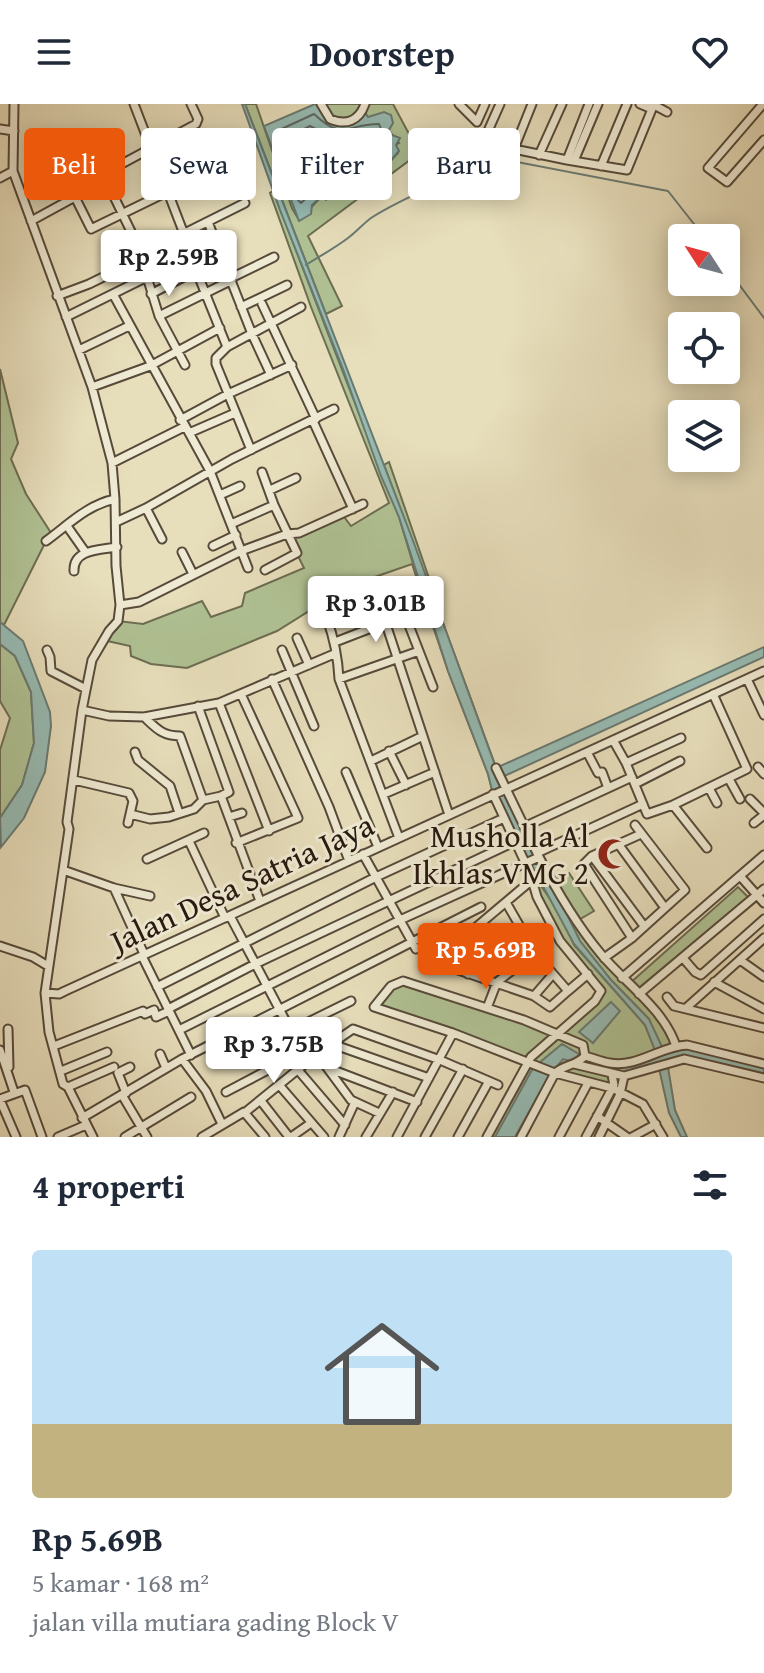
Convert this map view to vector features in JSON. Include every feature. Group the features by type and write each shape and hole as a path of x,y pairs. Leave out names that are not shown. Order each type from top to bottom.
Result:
{"street":[{"path":"14,104 13,171 92,387 112,463 115,499 118,621 96,651 86,689 45,993 49,1032 63,1084 68,1087 93,1137"},
{"path":"134,104 143,128"},
{"path":"188,128 198,119 191,104"},
{"path":"321,104 330,119 344,123 358,116 365,104"},
{"path":"459,104 484,128"},
{"path":"477,122 485,104"},
{"path":"489,128 500,104"},
{"path":"520,134 532,104"},
{"path":"539,155 562,104"},
{"path":"571,161 589,104"},
{"path":"571,161 598,104"},
{"path":"601,166 627,104"},
{"path":"640,104 667,112"},
{"path":"520,150 627,170 652,106"},
{"path":"762,107 708,168 727,182 764,140"},
{"path":"0,129 14,131"},
{"path":"141,153 103,174 140,250 138,260 147,277 159,316 185,365"},
{"path":"0,178 13,171"},
{"path":"31,221 75,197 90,229 151,200"},
{"path":"172,200 184,234"},
{"path":"140,250 171,240 245,203"},
{"path":"208,222 271,375"},
{"path":"171,240 186,276"},
{"path":"159,316 274,257"},
{"path":"57,296 138,260"},
{"path":"151,294 195,268 227,347"},
{"path":"113,272 129,326 210,471 248,568"},
{"path":"66,317 147,277"},
{"path":"241,307 287,285"},
{"path":"262,304 292,365 353,509"},
{"path":"251,450 215,360 227,347 301,307"},
{"path":"79,350 129,326"},
{"path":"92,387 150,366 220,328"},
{"path":"112,463 184,427 228,394 292,365"},
{"path":"116,522 334,409"},
{"path":"184,427 235,413"},
{"path":"262,472 297,553 265,570"},
{"path":"270,490 296,478"},
{"path":"220,495 240,486"},
{"path":"46,541 93,506 115,499"},
{"path":"120,605 139,602 241,551 287,534 299,533 363,504"},
{"path":"231,524 274,505"},
{"path":"146,508 162,539"},
{"path":"67,526 86,553"},
{"path":"213,546 236,535"},
{"path":"74,571 74,562 86,553 117,547"},
{"path":"182,552 193,574"},
{"path":"381,596 327,619 335,642 339,679 399,838"},
{"path":"335,642 405,615 433,687"},
{"path":"386,624 449,815"},
{"path":"297,638 309,665"},
{"path":"47,650 51,671 86,689"},
{"path":"282,650 314,726"},
{"path":"339,679 419,651"},
{"path":"82,710 109,716 144,717 219,703 334,654"},
{"name":"Jalan Desa Satria Jaya","path":"45,993 59,994 764,671"},
{"path":"272,679 329,807 349,861"},
{"path":"747,679 764,715"},
{"path":"236,843 298,818 241,694"},
{"path":"613,740 648,815 673,805 747,769 713,694"},
{"path":"219,703 269,831"},
{"path":"74,780 129,793 133,801 129,819 150,819 179,813 195,808 203,800 229,792 198,706"},
{"path":"144,717 160,732 180,736 203,800"},
{"path":"371,761 423,736"},
{"path":"626,763 681,738"},
{"path":"389,751 406,785"},
{"path":"135,752 138,760 170,786 179,813"},
{"path":"587,752 598,773 602,772 608,788"},
{"path":"524,827 608,788 634,781 680,761"},
{"path":"496,768 538,855 576,922 673,1036 676,1046"},
{"path":"346,772 378,847"},
{"path":"384,794 435,772"},
{"path":"729,779 740,799"},
{"path":"709,788 717,803"},
{"path":"487,1137 527,1062 601,994 600,987 560,941 537,897 493,794"},
{"path":"221,796 260,901"},
{"path":"750,799 764,814 754,823"},
{"path":"179,1030 643,804"},
{"path":"673,805 707,848"},
{"path":"229,817 242,813"},
{"path":"157,987 376,877 504,818"},
{"path":"604,958 684,892 635,825"},
{"path":"147,859 204,833"},
{"path":"632,938 584,864 592,856 641,834"},
{"path":"189,841 302,1053 226,1092"},
{"path":"54,1046 154,1010 158,1017 255,964 514,842"},
{"path":"619,845 665,908"},
{"path":"363,854 414,945"},
{"path":"622,978 764,855"},
{"path":"592,856 644,926"},
{"path":"63,870 114,888 150,896"},
{"path":"740,876 764,903"},
{"path":"436,961 532,880"},
{"path":"114,888 157,987 191,1055"},
{"path":"639,994 764,889"},
{"path":"507,904 550,976 568,991"},
{"path":"58,1137 182,1059 278,1008 414,945 481,907"},
{"path":"683,958 701,975 764,919"},
{"path":"468,974 521,932"},
{"path":"686,1008 762,941"},
{"path":"0,946 33,957 48,966"},
{"path":"487,1008 497,982 535,953"},
{"path":"426,959 536,993 550,1007 588,974"},
{"path":"740,960 764,977"},
{"path":"536,993 550,984 550,976"},
{"path":"585,1056 583,1045 557,1033 403,981 391,986 374,1007 453,1033 555,1073 616,1091 646,1106 663,1137"},
{"path":"714,982 764,1009"},
{"path":"667,997 672,1005 764,1028"},
{"path":"290,1031 351,1001"},
{"path":"8,1029 9,1070"},
{"path":"248,1110 353,1029 440,1060 498,1085"},
{"path":"397,1137 453,1033"},
{"path":"332,1044 429,1078"},
{"path":"10,1045 0,1047 14,1092"},
{"path":"585,1056 622,1064 687,1045 764,1064"},
{"path":"61,1071 107,1052"},
{"path":"160,1054 166,1068"},
{"path":"317,1054 355,1102 379,1113"},
{"path":"521,1137 555,1073 585,1056"},
{"path":"182,1059 206,1091 222,1124"},
{"path":"574,1064 624,1076 684,1059 764,1078"},
{"path":"68,1087 114,1067"},
{"path":"130,1067 118,1073 124,1094 147,1137"},
{"path":"328,1068 417,1102"},
{"path":"425,1137 463,1069"},
{"path":"298,1070 345,1125"},
{"path":"599,1137 616,1091 612,1075"},
{"path":"586,1137 624,1076"},
{"path":"458,1137 489,1081"},
{"path":"559,1137 588,1083"},
{"path":"280,1086 324,1137"},
{"path":"16,1137 0,1100 25,1090 42,1137"},
{"path":"366,1137 393,1092"},
{"path":"125,1137 191,1097"},
{"path":"261,1101 290,1137 311,1123"},
{"path":"339,1137 355,1102"},
{"path":"200,1137 244,1112 265,1137"},
{"path":"597,1116 630,1137 656,1124"}],"green space":[{"path":"245,104 256,104 272,150 272,174 256,128"},
{"path":"321,104 393,104 408,132 408,161 392,173 392,159 398,153 395,145 399,143 392,134 392,128 387,128 377,116 334,121"},
{"path":"273,200 276,200 399,517 420,587 403,516 384,465 389,462 429,585 497,770 552,880 569,873 594,911 577,921 629,984 738,887 748,897 635,991 655,1012 683,1059 624,1076 607,1122 597,1116 612,1089 555,1073 521,1137 487,1137 527,1062 377,1008 391,986 403,981 557,1032 601,994 560,941 493,794 488,774 448,671 412,564 349,586 277,631 187,668 151,664 131,656 130,646 103,640 118,621 143,624 202,601 211,617 242,606 245,593 304,568 287,534 341,513 351,526 389,503 311,307","holes":["538,858 580,941 611,980 649,1019 656,1052 645,1025 574,945 557,909 541,886"]},
{"path":"282,200 289,200 299,220 318,200 356,200 308,236 342,306 326,314"},
{"path":"0,369 18,443 11,459 26,494 53,536 46,541 4,625 0,622"},
{"path":"0,644 15,656 31,692 34,743 22,785 0,818 0,750 10,718 0,701"}],"water":[{"path":"242,104 245,104 254,128 251,128"},
{"path":"315,104 321,104 326,115 344,123 363,109 368,117 384,112 391,115 393,123 390,128 272,128 272,148 264,126"},
{"path":"256,133 272,174 272,188 256,143"},
{"path":"392,135 400,138 396,145 399,151 392,160"},
{"path":"276,200 282,200 412,538 496,768 764,647 764,657 500,778 580,941 611,980 649,1019 665,1053 684,1048 764,1067 764,1075 684,1056 667,1061 675,1110 687,1137 681,1137 669,1113 658,1064 623,1074 563,1059 549,1076 515,1137 495,1137 533,1068 562,1044 584,1057 610,1066 656,1053 645,1025 574,944 530,862 525,863 493,794 448,671 399,517"},
{"path":"291,200 318,200 312,205 311,214 299,221"},
{"path":"0,622 23,641 50,712 51,726 45,772 24,818 1,847 0,818 22,785 34,743 31,692 15,656 0,644"},
{"path":"611,1002 620,1011 593,1043 579,1032"}],"waterway":[{"path":"306,265 343,242 371,218 461,167 471,157 471,148 457,132 461,129 477,135 485,150 496,158 668,191 694,224"},
{"path":"740,286 764,318"}],"place":[{"name":"Musholla Al Ikhlas VMG 2","path":"613,854"}]}
